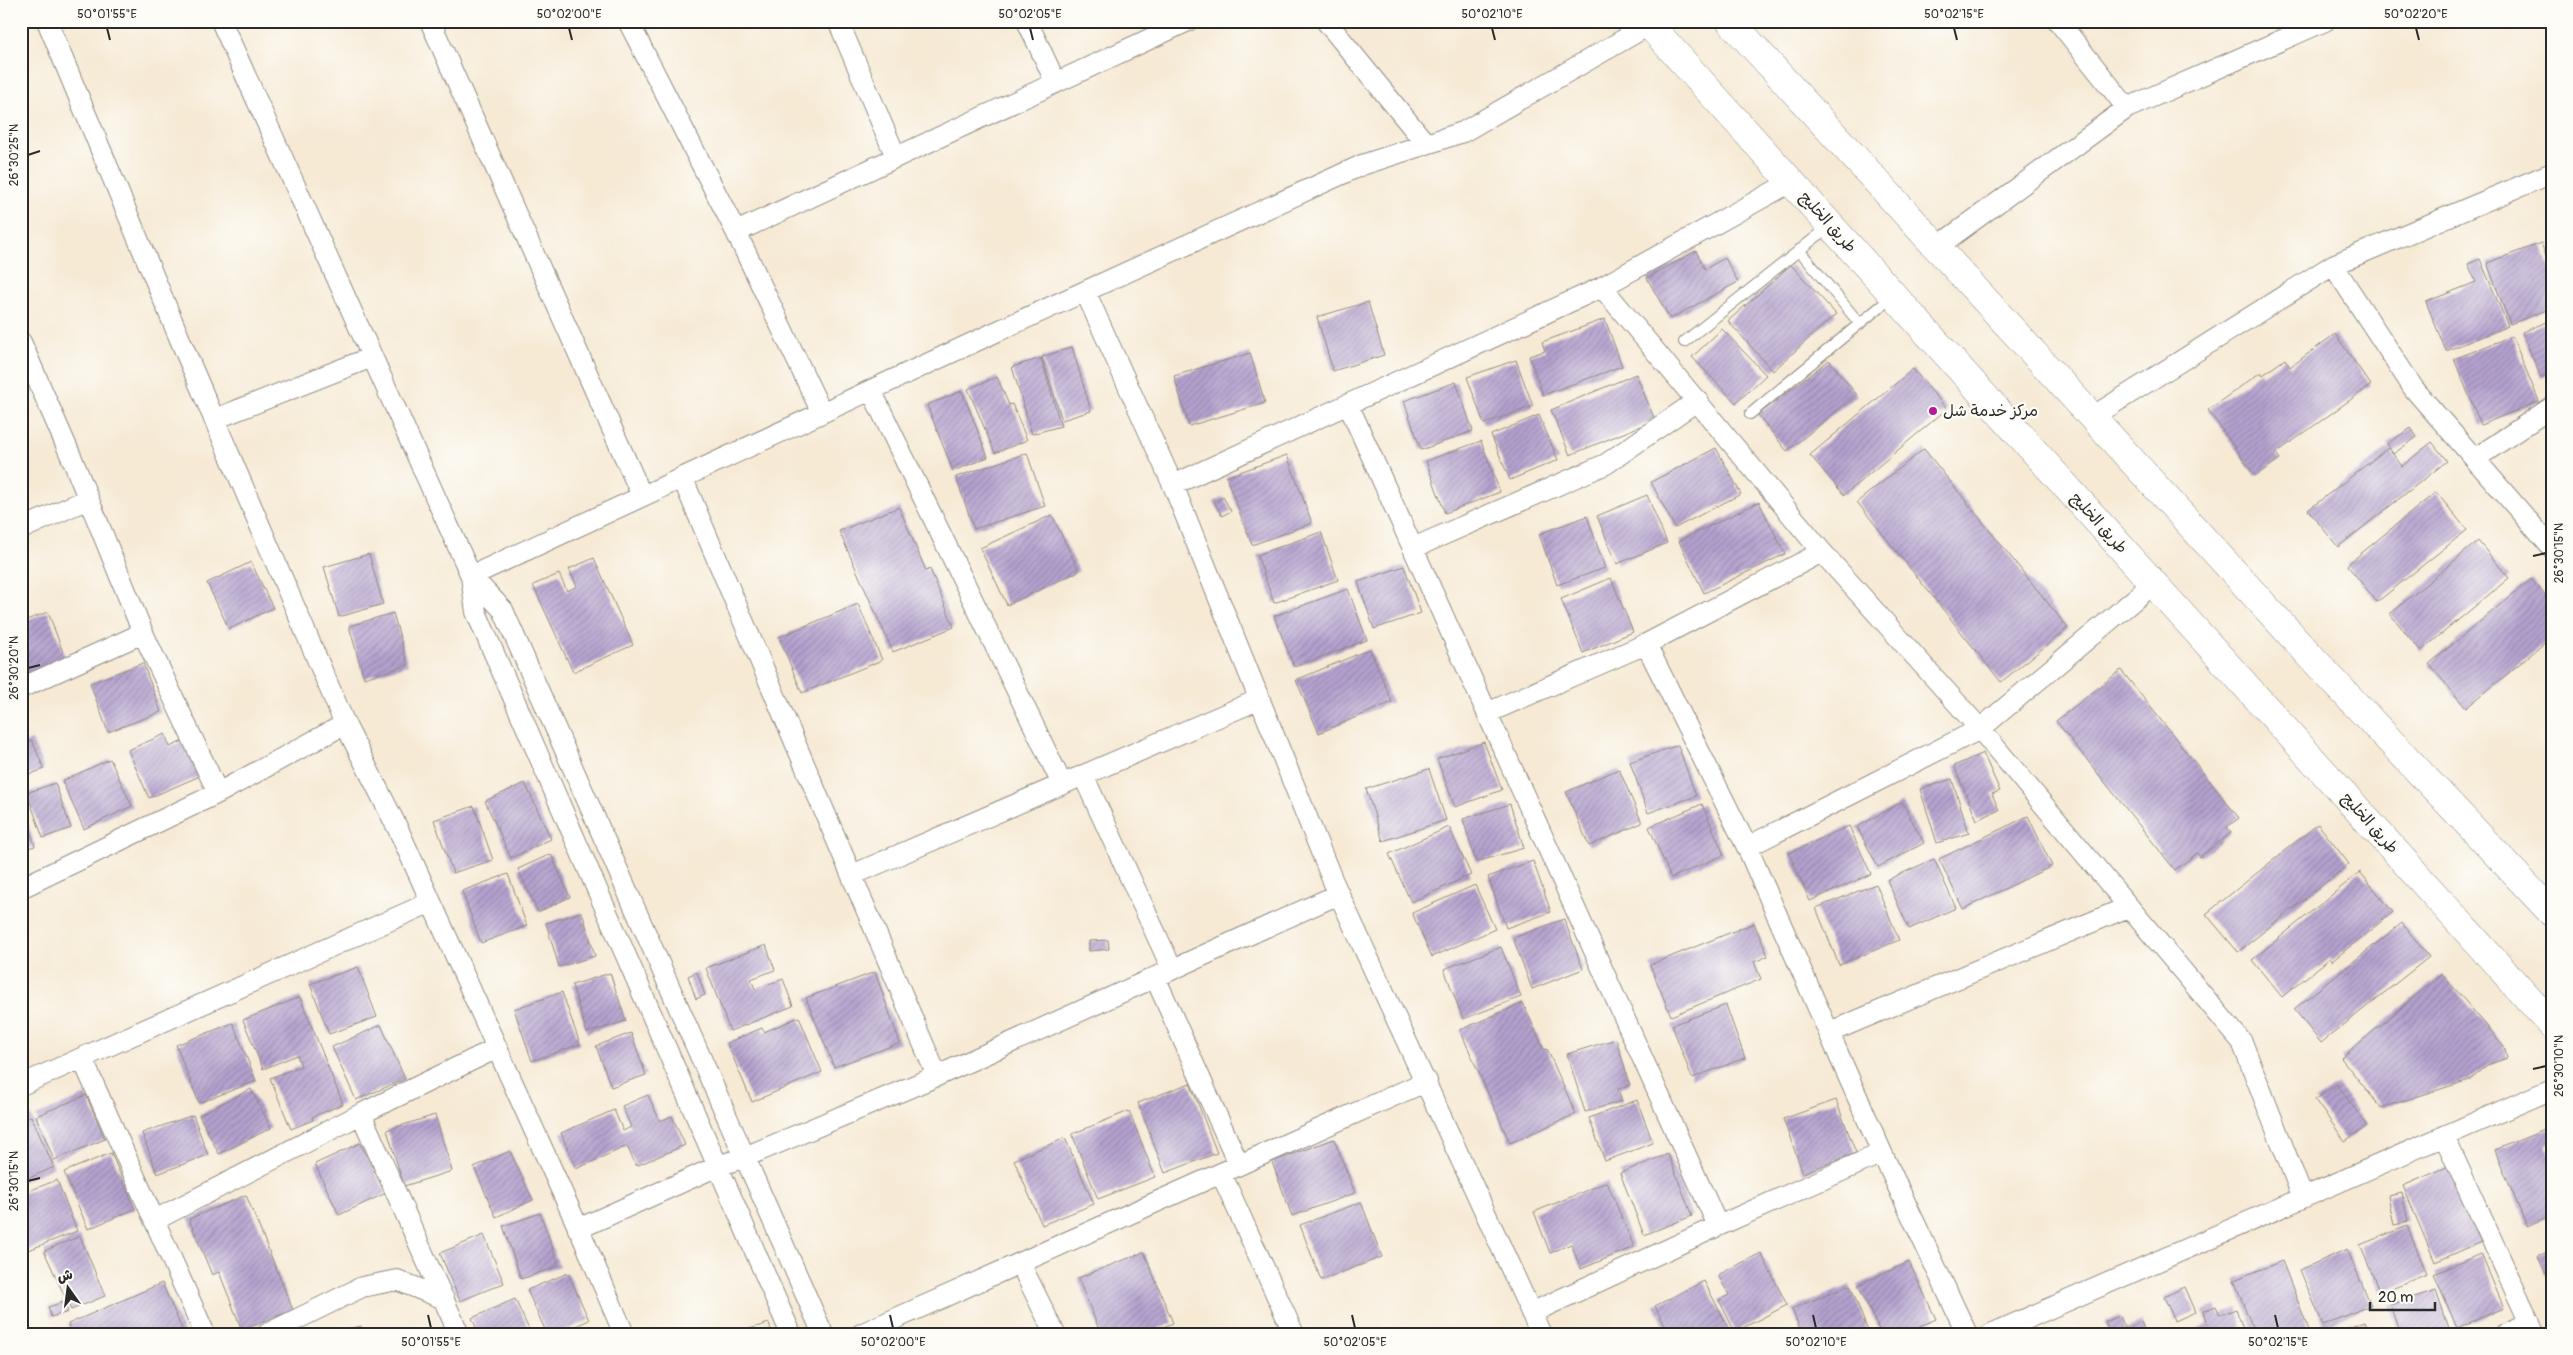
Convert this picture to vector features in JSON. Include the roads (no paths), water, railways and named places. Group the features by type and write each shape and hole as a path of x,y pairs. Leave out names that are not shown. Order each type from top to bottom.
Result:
{"main road":[{"path":"1730,21 2327,674 2552,913"},
{"name":"طريق الخليج","path":"1648,23 2552,1024"}],"street":[{"path":"47,21 345,724 399,831 624,1334"},
{"path":"221,21 471,576 476,612 791,1334"},
{"path":"430,21 642,496"},
{"path":"628,21 736,232 822,412"},
{"path":"838,21 896,157"},
{"path":"1027,21 1056,83"},
{"path":"736,232 1188,21"},
{"path":"1326,21 1426,144"},
{"path":"2058,21 2127,108"},
{"path":"1936,247 2127,108 2325,21"},
{"path":"471,576 822,412 1362,165 1463,132 1648,23"},
{"path":"2092,417 2333,265 2552,173"},
{"path":"1173,485 1602,287 1791,182"},
{"path":"2333,265 2414,389 2476,458 2552,548"},
{"path":"1602,287 1698,400 1822,552 1980,729 2242,1042 2303,1198"},
{"path":"1085,291 1173,485 1339,894 1427,1081 1541,1334"},
{"path":"21,342 144,634 218,793"},
{"path":"215,419 372,357"},
{"path":"871,390 1062,784"},
{"path":"1413,548 1606,464 1698,400"},
{"path":"1348,404 1718,1226"},
{"path":"2476,458 2552,407"},
{"path":"682,477 937,1076"},
{"path":"21,529 88,500"},
{"path":"1487,713 1646,644 1822,552"},
{"path":"471,576 503,610 823,1334"},
{"path":"1748,847 1980,729 2154,583"},
{"path":"21,688 144,634"},
{"path":"1646,644 1748,847 1882,1153 1967,1334"},
{"path":"852,875 1260,698"},
{"path":"21,888 218,793 345,724"},
{"path":"1083,775 1239,1165"},
{"path":"578,1229 718,1166 745,1157 937,1076 1339,894"},
{"path":"21,1085 431,902"},
{"path":"1830,1032 2128,907"},
{"path":"155,1220 361,1114 497,1048"},
{"path":"82,1058 206,1334"},
{"path":"861,1334 1427,1081"},
{"path":"1991,1334 2552,1090"},
{"path":"361,1114 459,1334"},
{"path":"2444,1136 2532,1328 2504,1334"},
{"path":"1531,1313 1718,1226 1882,1153"},
{"path":"1221,1173 1294,1334"},
{"path":"1020,1262 1055,1334"},
{"path":"267,1334 362,1287 397,1280 444,1299"}],"lane":[{"path":"1684,342 1830,225"},
{"path":"1799,250 1860,324"},
{"path":"1750,414 1894,296"}],"place":[{"name":"مركز خدمة شل","path":"1933,411"}]}
